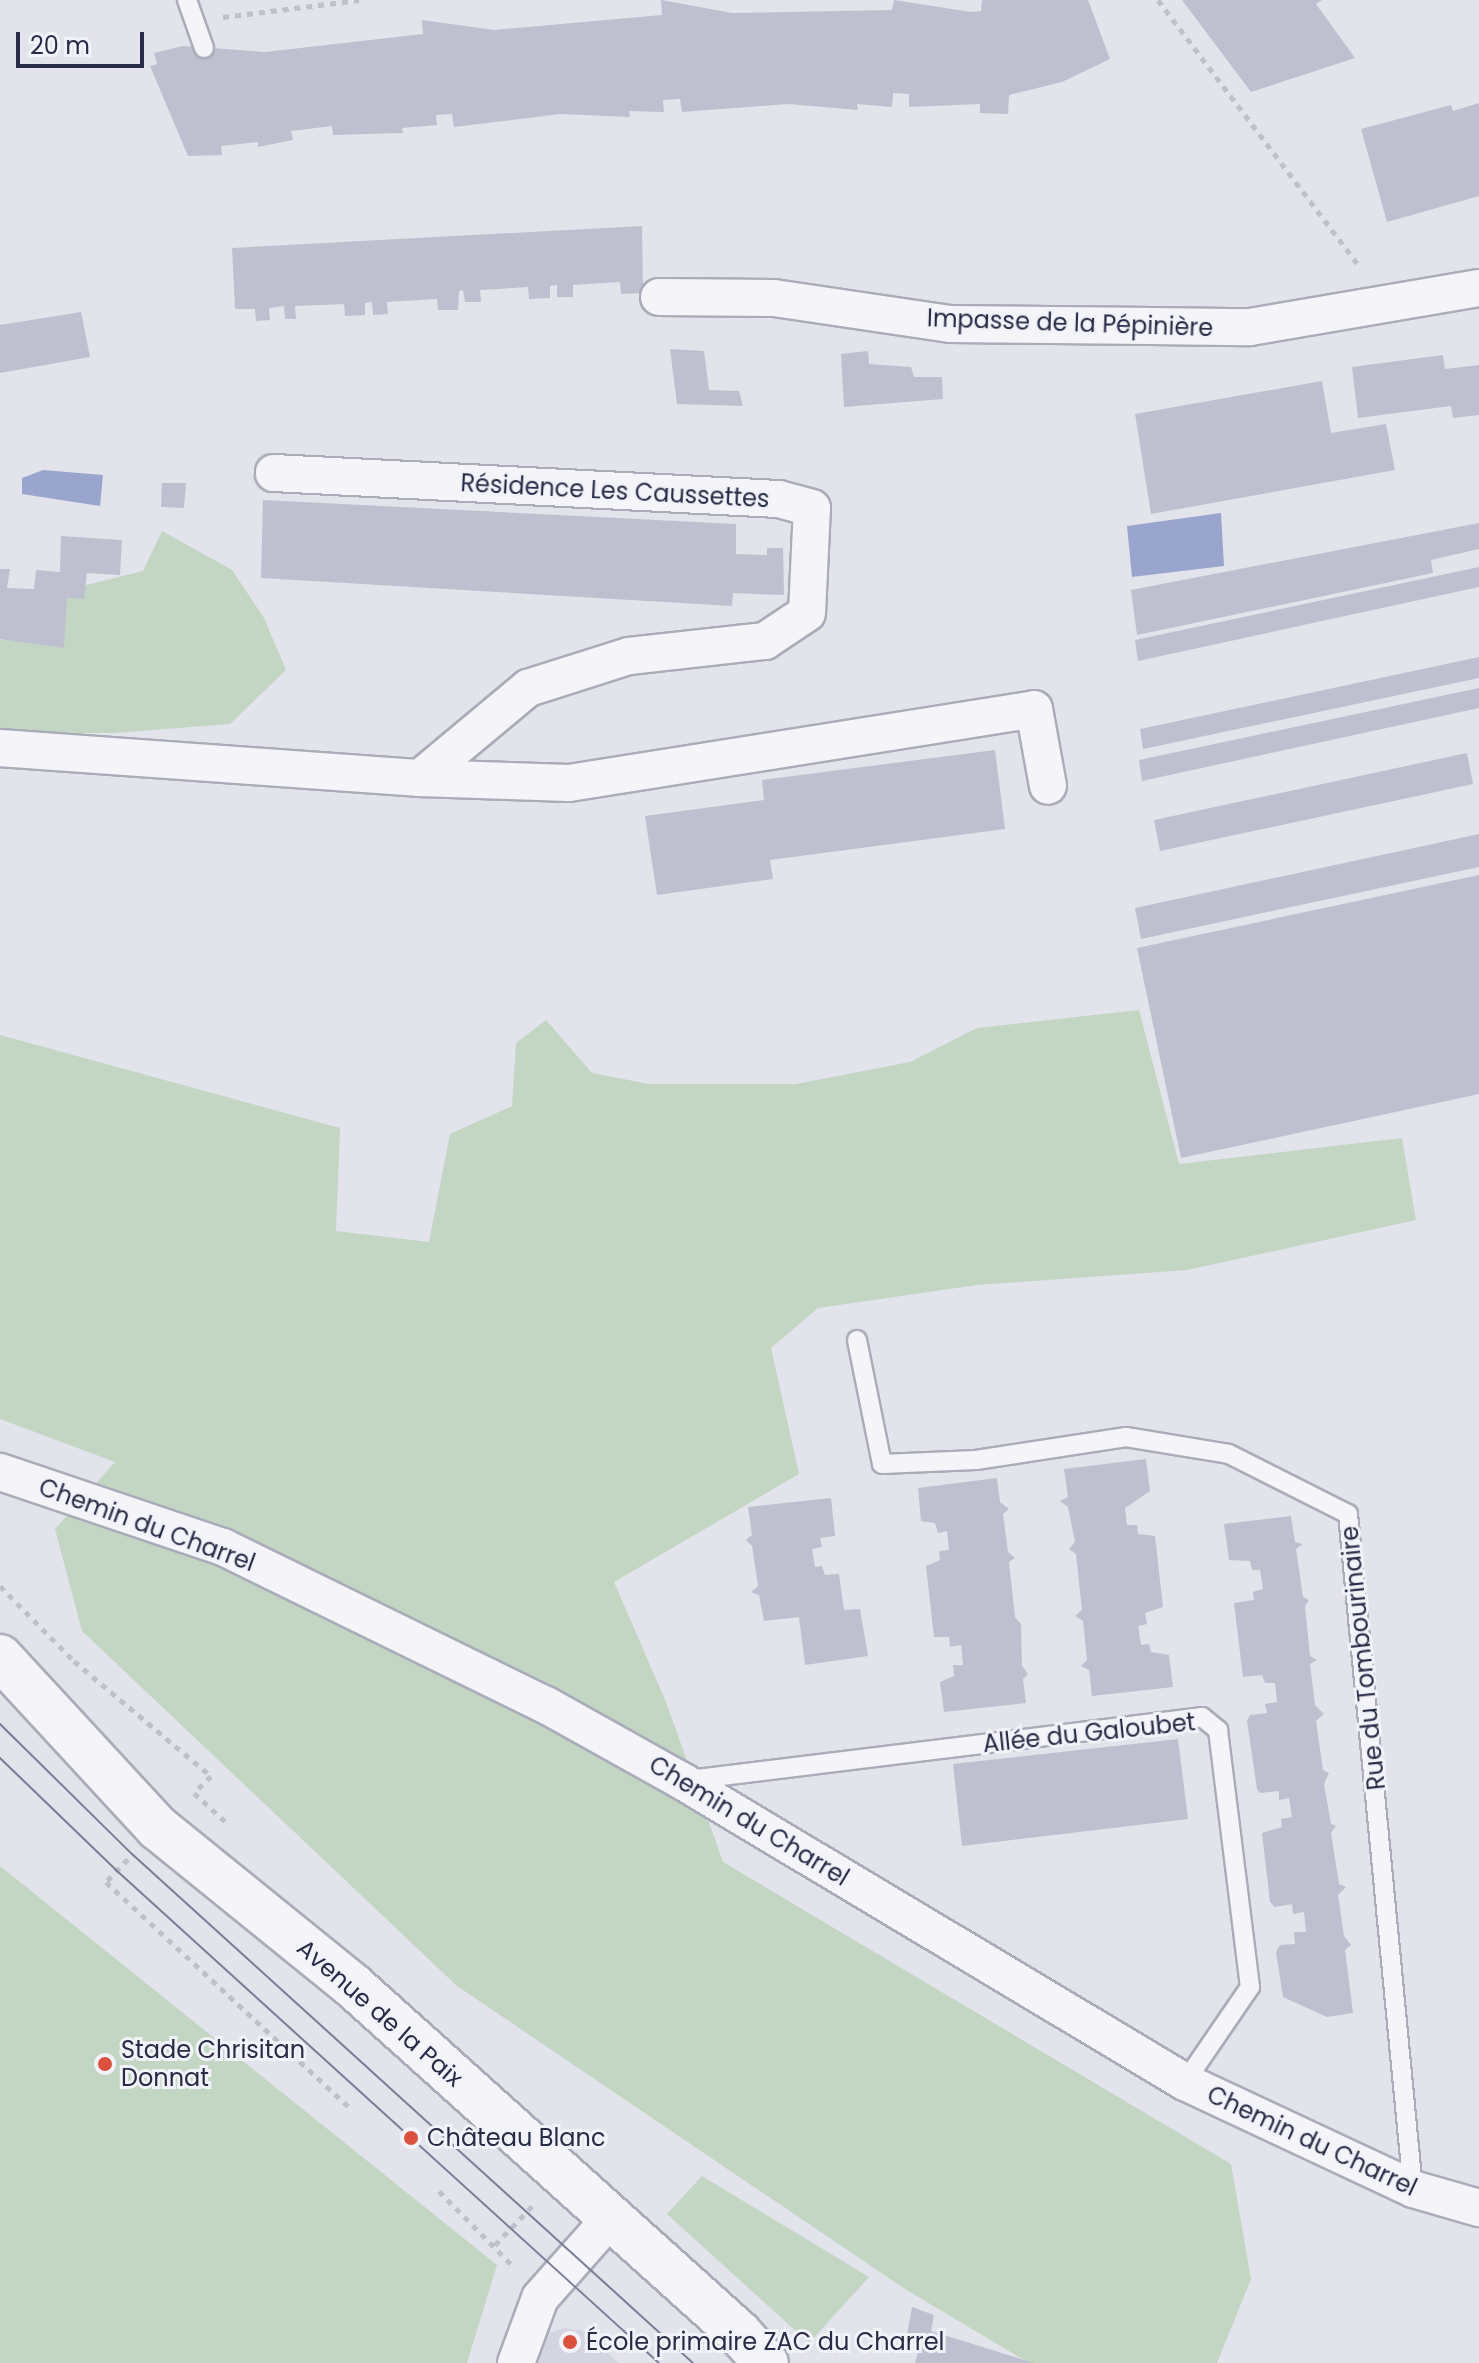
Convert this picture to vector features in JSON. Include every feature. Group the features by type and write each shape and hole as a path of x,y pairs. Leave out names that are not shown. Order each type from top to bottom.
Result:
{"street":[{"name":"Impasse de la Pépinière","path":"659,297 774,298 950,324 1250,327 1479,288"},
{"name":"Résidence Les Caussettes","path":"274,473 778,499 812,508 807,613 765,641 629,656 528,688 420,778"},
{"path":"0,748 420,778 569,783 1034,709 1048,786"},
{"name":"Chemin du Charrel","path":"0,1472 223,1547 546,1705 682,1781 1185,2082 1413,2189 1479,2208"},
{"name":"Avenue de la Paix","path":"0,1657 158,1828 352,1985 739,2333 766,2363"},
{"path":"516,2363 540,2298 610,2219"}],"lane":[{"path":"187,0 204,48"},
{"name":"Rue du Tombourinaire","path":"857,1340 882,1464 976,1460 1126,1437 1229,1454 1348,1514 1413,2189"},
{"name":"Allée du Galoubet","path":"682,1781 1202,1717 1218,1730 1250,1987 1185,2082"}],"path":[{"path":"194,20 359,0"},
{"path":"1158,0 1367,277"},
{"path":"194,1793 106,1882 349,2107"},
{"path":"439,2191 540,2298"}],"shaded area":[{"name":"École primaire ZAC du Charrel","path":"564,2328 584,2331 619,2363 537,2363 549,2333"}],"green space":[{"path":"162,531 232,570 264,618 286,670 230,724 115,733 0,733 0,641 78,587 143,571"},
{"path":"1139,1010 1179,1164 1402,1138 1416,1220 1187,1270 977,1285 818,1308 771,1348 799,1474 614,1582 666,1702 723,1862 1231,2164 1251,2279 1217,2363 1029,2363 905,2289 457,1986 82,1631 55,1529 115,1462 0,1419 0,1035 340,1128 336,1231 429,1242 450,1134 512,1106 516,1043 546,1020 592,1073 649,1084 796,1084 910,1062 977,1028"},
{"name":"Stade Chrisitan Donnat","path":"0,1866 497,2265 467,2363 0,2363"},
{"path":"702,2176 869,2277 809,2343 667,2214"}],"water":[{"path":"43,470 103,475 100,506 22,494 22,478"},
{"path":"1221,513 1224,566 1132,577 1127,526"}],"building":[{"path":"661,0 732,13 892,10 894,0 971,12 981,11 982,0 1088,0 1110,59 1062,82 1009,95 1008,114 980,113 980,104 909,107 909,94 893,93 892,107 857,104 858,110 788,104 682,112 680,99 663,100 664,112 629,111 630,117 560,114 454,127 452,114 436,115 437,125 402,128 403,133 333,135 332,126 291,131 293,140 258,147 258,142 221,146 222,155 188,156 150,66 157,64 154,53 183,46 265,52 423,34 422,20 494,30 662,15"},
{"path":"1182,0 1322,0 1316,4 1355,58 1251,92"},
{"path":"1479,103 1479,196 1387,222 1361,129 1451,105 1453,111"},
{"path":"642,226 643,293 621,294 620,282 573,285 573,297 557,297 557,285 550,286 550,298 529,299 528,287 480,290 481,302 465,302 463,290 459,291 458,310 438,310 437,299 387,302 388,314 373,315 372,302 365,303 365,315 345,316 344,304 295,306 296,319 285,319 284,306 269,308 270,320 256,321 255,309 235,309 232,248"},
{"path":"81,312 90,357 0,373 0,325"},
{"path":"670,349 704,351 709,390 739,391 743,406 677,404"},
{"path":"868,351 869,364 911,367 914,377 942,377 943,399 844,407 841,354"},
{"path":"1443,355 1445,369 1479,365 1479,415 1453,418 1451,406 1358,418 1352,367"},
{"path":"1322,381 1331,433 1386,424 1395,470 1151,514 1135,414"},
{"path":"162,483 186,483 184,508 161,507"},
{"path":"263,500 736,524 736,554 767,555 767,548 783,548 784,595 733,593 732,606 261,578"},
{"path":"1479,523 1479,549 1431,560 1433,573 1137,635 1131,590"},
{"path":"61,536 122,540 120,575 87,573 84,599 67,598 64,648 0,639 0,569 10,569 7,588 34,589 36,570 60,572"},
{"path":"1479,567 1479,587 1138,661 1135,640"},
{"path":"1479,657 1479,678 1143,749 1140,729"},
{"path":"1479,688 1479,708 1142,781 1139,760"},
{"path":"995,750 1005,829 770,860 773,879 657,895 645,816 764,800 762,780"},
{"path":"1467,753 1473,784 1160,851 1154,820"},
{"path":"1479,834 1479,867 1141,939 1135,908"},
{"path":"1479,875 1479,1094 1181,1158 1137,948"},
{"path":"1146,1459 1150,1491 1125,1508 1127,1525 1137,1525 1138,1534 1155,1536 1163,1607 1145,1613 1147,1624 1138,1626 1141,1645 1149,1644 1151,1652 1169,1655 1173,1687 1092,1696 1089,1670 1081,1666 1087,1660 1083,1621 1075,1616 1082,1610 1076,1554 1069,1549 1075,1542 1068,1507 1060,1501 1068,1497 1064,1469"},
{"path":"997,1478 1000,1502 1009,1509 1003,1514 1008,1552 1015,1558 1009,1562 1015,1617 1021,1624 1022,1666 1028,1674 1023,1679 1026,1703 944,1712 940,1682 954,1676 953,1665 963,1665 961,1645 950,1647 949,1637 934,1637 926,1566 940,1560 939,1551 949,1550 947,1531 938,1533 935,1523 921,1521 918,1488"},
{"path":"831,1498 835,1536 820,1538 822,1547 812,1549 815,1567 822,1566 825,1575 839,1574 844,1610 860,1609 868,1656 805,1665 799,1617 764,1621 759,1595 751,1592 758,1586 752,1546 746,1540 752,1535 748,1507"},
{"path":"1291,1516 1295,1542 1303,1544 1296,1549 1303,1597 1309,1600 1305,1606 1310,1656 1317,1660 1310,1664 1315,1705 1324,1714 1316,1721 1323,1770 1329,1773 1324,1784 1331,1824 1336,1826 1331,1833 1339,1884 1346,1887 1338,1895 1344,1936 1351,1945 1345,1950 1353,2013 1327,2017 1283,1997 1276,1952 1280,1945 1295,1944 1294,1932 1306,1932 1304,1912 1293,1914 1292,1904 1275,1907 1270,1902 1262,1833 1282,1827 1281,1819 1292,1817 1289,1798 1279,1800 1279,1791 1260,1793 1257,1789 1247,1721 1250,1715 1267,1713 1265,1704 1277,1702 1275,1683 1265,1683 1262,1675 1243,1677 1234,1603 1254,1600 1253,1592 1263,1589 1260,1570 1252,1570 1250,1561 1229,1560 1224,1524"},
{"path":"1178,1739 1188,1819 962,1846 953,1764"},
{"path":"912,2307 934,2315 931,2331 1034,2363 915,2363 921,2342 906,2340"}],"tram line":[{"path":"0,1724 132,1854 693,2363"},
{"path":"0,1758 116,1870 659,2363"}],"place":[{"name":"Stade Chrisitan Donnat","path":"105,2064"},
{"name":"Château Blanc","path":"411,2138"},
{"name":"École primaire ZAC du Charrel","path":"570,2342"}]}
